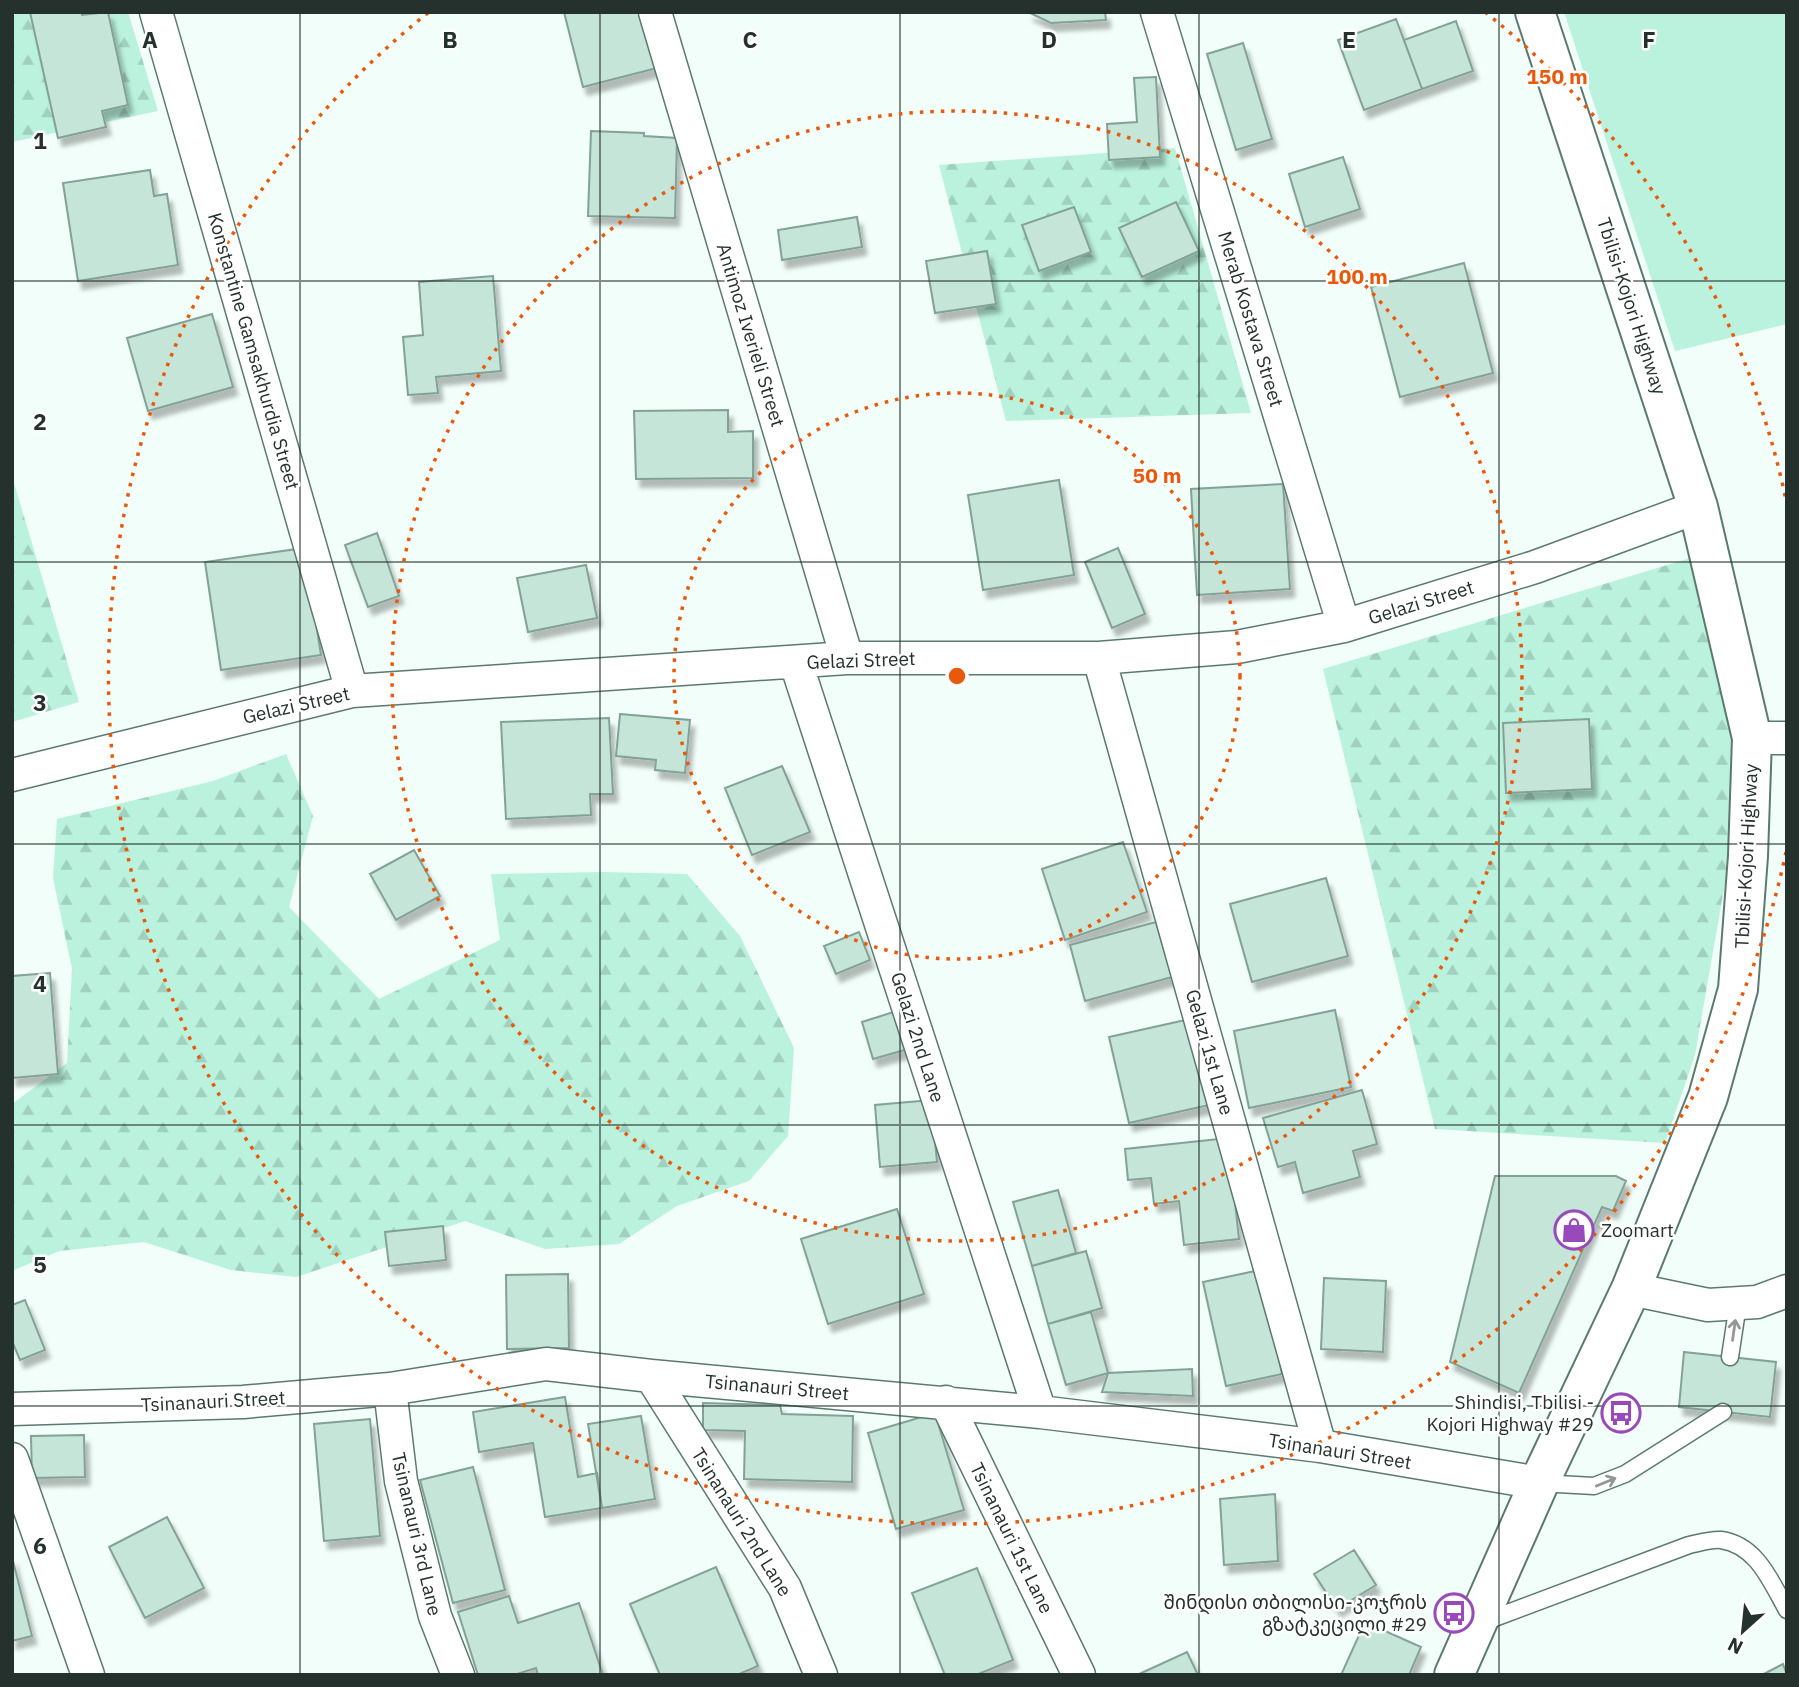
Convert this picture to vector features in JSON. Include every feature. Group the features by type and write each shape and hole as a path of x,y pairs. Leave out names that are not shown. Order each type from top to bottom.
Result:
{"main road":[{"name":"Tbilisi-Kojori Highway","path":"1454,1675 1539,1483 1631,1289 1708,1097 1738,989 1748,856 1769,738 1698,508 1535,12"}],"street":[{"name":"Konstantine Gamsakhurdia Street","path":"156,12 352,691"},
{"name":"Antimoz Iverieli Street","path":"654,12 847,658"},
{"name":"Merab Kostava Street","path":"1157,12 1344,626"},
{"name":"Gelazi Street","path":"12,775 352,691 847,658 1099,658 1237,647 1344,626 1535,567 1698,508"},
{"name":"Gelazi 1st Lane","path":"1099,658 1321,1446"},
{"name":"Gelazi 2nd Lane","path":"796,663 1040,1412"},
{"path":"1631,1289 1708,1305 1757,1303 1787,1291"},
{"name":"Tsinanauri Street","path":"12,1409 243,1402 390,1389 546,1364 1040,1412 1321,1446 1539,1483"},
{"name":"Tsinanauri 2nd Lane","path":"651,1376 785,1588 821,1675"},
{"name":"Tsinanauri 3rd Lane","path":"390,1389 401,1481 435,1616 458,1675"},
{"name":"Tsinanauri 1st Lane","path":"946,1402 1079,1675"},
{"path":"12,1459 88,1675"}],"lane":[{"path":"1730,1357 1738,1304"},
{"path":"1539,1483 1594,1486 1625,1474 1723,1412"},
{"path":"1476,1625 1689,1545 1720,1540 1744,1547 1761,1565 1787,1610"}],"green space":[{"path":"12,12 128,12 158,111 12,142"},
{"path":"1564,12 1787,12 1787,324 1675,351"},
{"path":"1175,148 1251,413 1006,421 939,165"},
{"path":"12,476 79,702 12,722"},
{"path":"1697,556 1736,705 1726,877 1695,1055 1665,1143 1435,1129 1323,669"},
{"path":"286,754 313,816 289,907 379,999 500,940 491,874 687,874 740,936 794,1048 788,1136 749,1181 677,1206 619,1244 545,1249 465,1221 296,1277 231,1270 144,1242 59,1251 12,1271 12,1104 67,1063 72,969 53,878 57,819 213,781"}],"building":[{"path":"30,12 81,12 82,15 108,12 128,105 102,111 106,127 58,138"},
{"path":"564,12 642,12 657,68 583,87"},
{"path":"1028,12 1105,12 1106,20 1051,23"},
{"path":"1396,19 1422,89 1364,110 1338,40"},
{"path":"1456,21 1473,71 1422,89 1404,40"},
{"path":"1243,43 1272,139 1236,150 1207,54"},
{"path":"1156,77 1160,157 1109,160 1107,124 1137,122 1134,78"},
{"path":"591,131 644,133 644,136 677,138 675,218 588,216"},
{"path":"1343,157 1360,209 1305,227 1289,174"},
{"path":"150,170 154,196 167,194 178,265 78,281 63,183"},
{"path":"1176,202 1199,251 1142,277 1119,228"},
{"path":"1074,207 1091,252 1039,271 1022,225"},
{"path":"857,217 862,247 782,260 778,230"},
{"path":"987,251 996,304 935,313 926,261"},
{"path":"1464,263 1493,373 1400,397 1371,287"},
{"path":"493,276 501,371 436,377 438,393 408,395 403,337 423,335 419,282"},
{"path":"212,314 233,387 148,411 127,338"},
{"path":"728,410 728,432 753,431 753,478 636,479 634,411"},
{"path":"1059,480 1074,575 983,590 968,495"},
{"path":"1283,484 1290,589 1197,595 1191,489"},
{"path":"377,533 399,596 368,607 345,545"},
{"path":"304,548 321,655 221,670 205,562"},
{"path":"1118,548 1145,614 1112,628 1085,562"},
{"path":"586,565 597,618 528,632 517,578"},
{"path":"620,714 690,720 685,773 655,770 656,760 616,756"},
{"path":"609,718 613,794 590,794 591,815 506,819 501,722"},
{"path":"1589,719 1592,789 1506,793 1503,723"},
{"path":"782,766 810,832 752,855 725,788"},
{"path":"1123,842 1147,912 1065,940 1042,869"},
{"path":"414,850 440,896 396,920 370,874"},
{"path":"1326,878 1348,956 1252,982 1230,904"},
{"path":"1156,922 1172,977 1085,1001 1070,945"},
{"path":"859,932 870,960 836,974 824,946"},
{"path":"50,973 58,1074 12,1078 12,976"},
{"path":"903,1009 915,1047 873,1059 862,1022"},
{"path":"1335,1010 1351,1087 1249,1108 1234,1031"},
{"path":"1190,1019 1209,1105 1129,1123 1109,1037"},
{"path":"1362,1090 1377,1144 1353,1151 1360,1177 1303,1193 1295,1162 1278,1167 1263,1118"},
{"path":"931,1100 937,1162 880,1167 875,1105"},
{"path":"1228,1138 1239,1239 1184,1245 1179,1201 1154,1204 1151,1178 1128,1180 1125,1149"},
{"path":"1495,1176 1616,1176 1626,1181 1613,1211 1602,1207 1519,1393 1450,1362"},
{"path":"1058,1190 1076,1253 1032,1266 1013,1202"},
{"path":"897,1209 924,1294 828,1324 801,1239"},
{"path":"443,1226 446,1260 389,1266 385,1232"},
{"path":"1086,1251 1102,1308 1048,1324 1032,1266"},
{"path":"1260,1270 1282,1374 1226,1386 1203,1282"},
{"path":"568,1274 569,1348 507,1349 506,1275"},
{"path":"1324,1278 1386,1281 1383,1352 1321,1349"},
{"path":"25,1300 45,1350 20,1360 12,1341 12,1305"},
{"path":"1091,1312 1108,1373 1066,1385 1048,1324"},
{"path":"1684,1352 1776,1362 1770,1417 1679,1407"},
{"path":"1192,1369 1193,1396 1102,1392 1108,1373"},
{"path":"565,1397 578,1477 597,1473 602,1508 545,1517 533,1443 479,1452 473,1412"},
{"path":"703,1403 780,1405 782,1414 853,1416 852,1482 744,1479 745,1431 703,1430"},
{"path":"935,1413 964,1510 896,1529 868,1433"},
{"path":"641,1416 655,1499 602,1508 588,1424"},
{"path":"370,1419 380,1536 324,1541 314,1424"},
{"path":"84,1435 85,1477 32,1478 31,1436"},
{"path":"473,1467 505,1590 453,1603 420,1480"},
{"path":"1275,1494 1278,1561 1224,1565 1220,1499"},
{"path":"167,1517 204,1588 145,1618 109,1547"},
{"path":"1354,1550 1376,1585 1337,1609 1314,1574"},
{"path":"12,1557 32,1636 12,1641"},
{"path":"716,1567 758,1666 737,1675 660,1675 630,1604"},
{"path":"977,1568 1013,1660 976,1675 945,1675 912,1593"},
{"path":"509,1596 518,1623 579,1603 603,1675 538,1675 536,1668 514,1675 478,1675 458,1612"},
{"path":"1365,1622 1421,1647 1409,1675 1341,1675"},
{"path":"1187,1652 1198,1675 1137,1675"},
{"path":"1783,1664 1787,1675 1762,1675"}],"place":[{"name":"Zoomart","path":"1574,1230"},
{"name":"Shindisi, Tbilisi - Kojori Highway #29","path":"1621,1413"},
{"name":"შინდისი თბილისი-კოჯრის გზატკეცილი #29","path":"1454,1613"}]}
